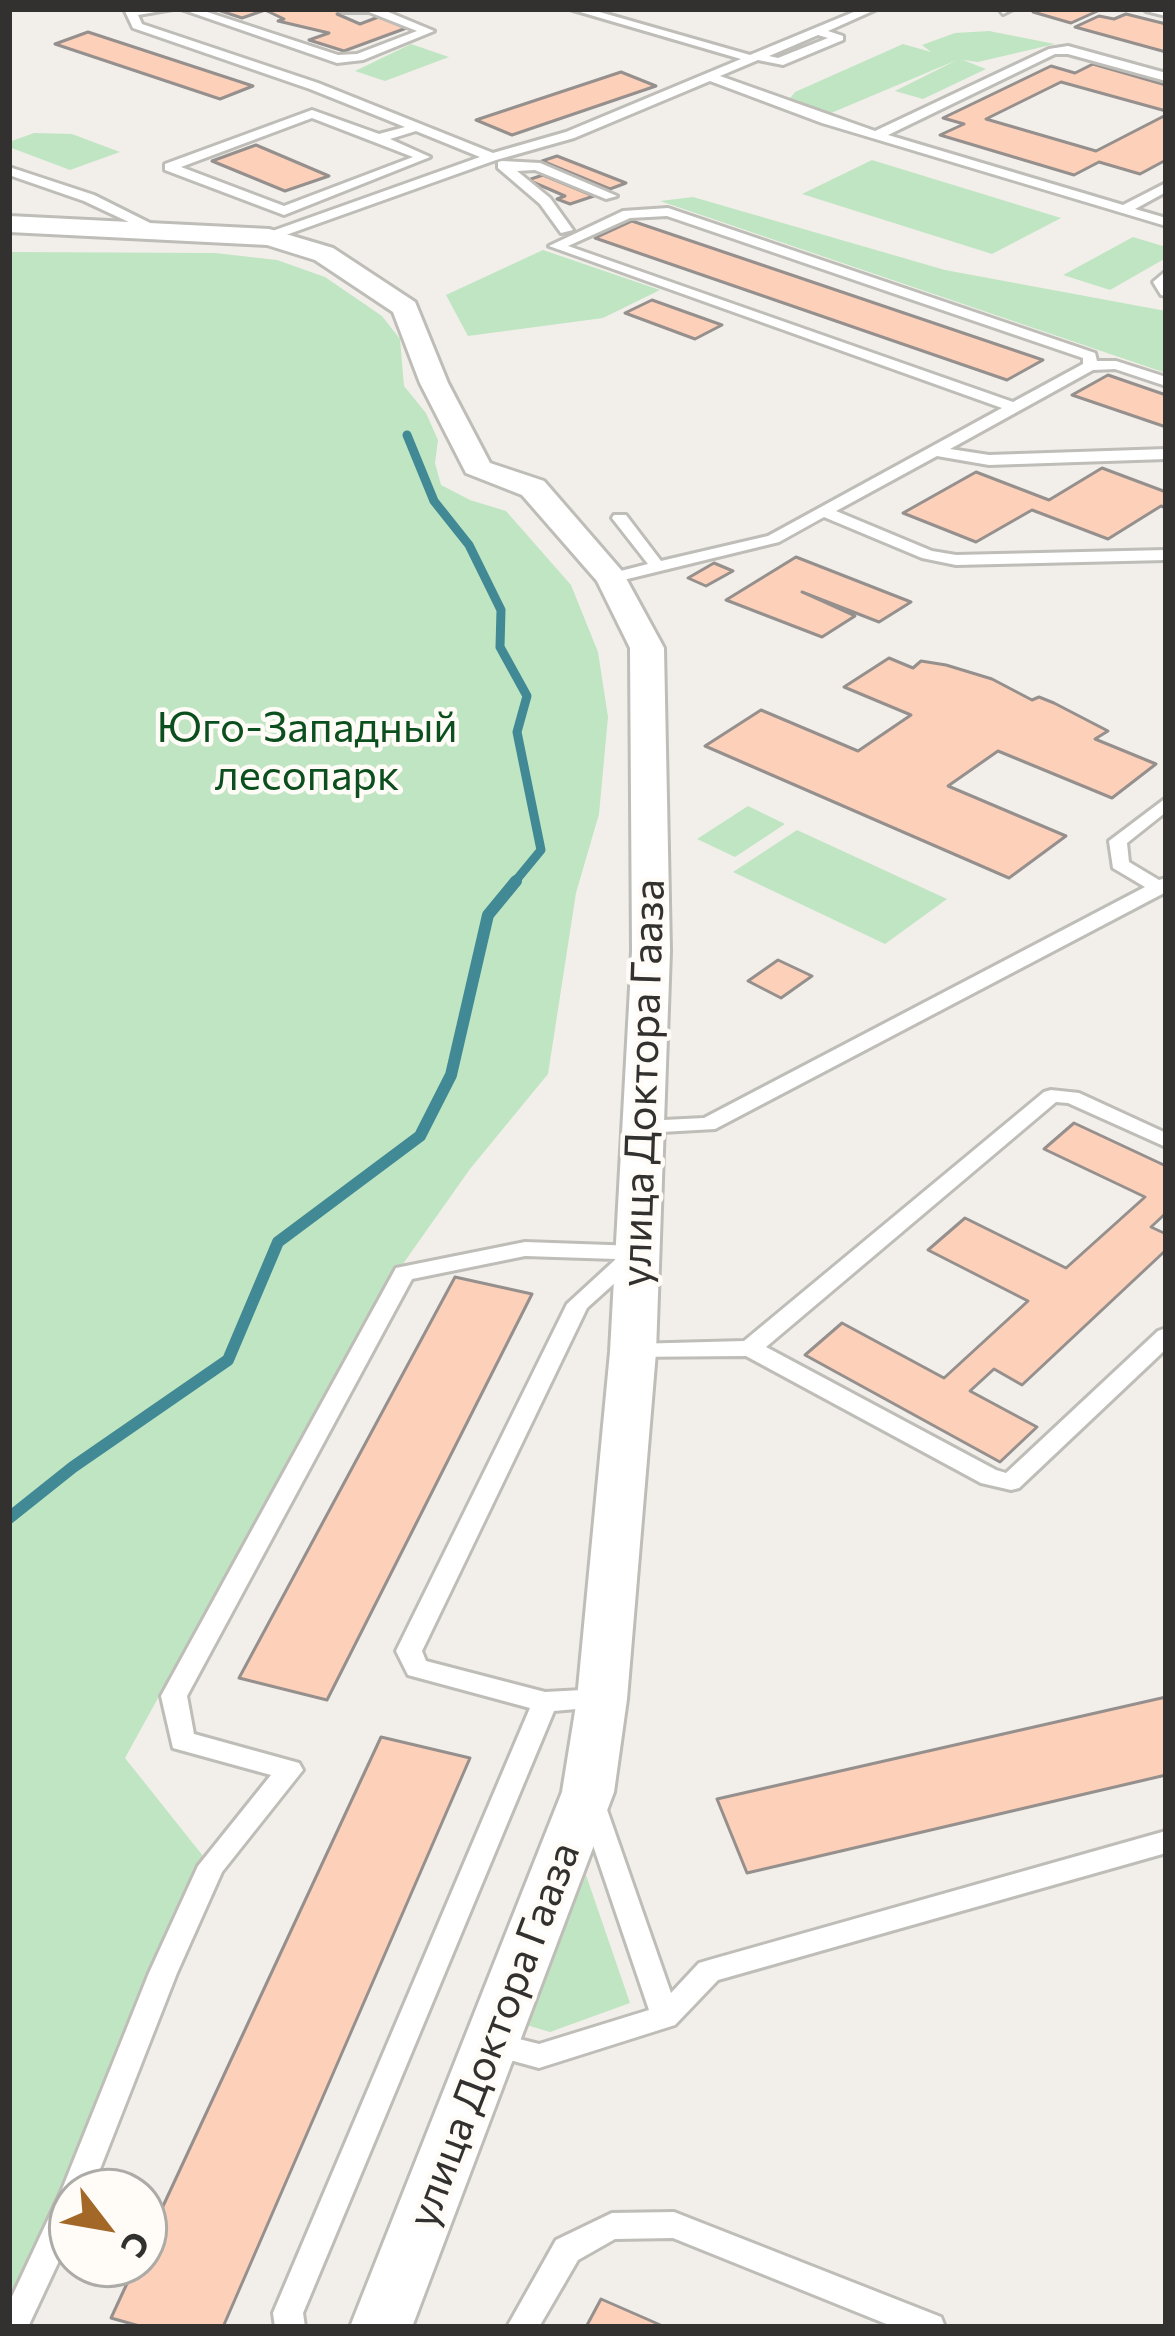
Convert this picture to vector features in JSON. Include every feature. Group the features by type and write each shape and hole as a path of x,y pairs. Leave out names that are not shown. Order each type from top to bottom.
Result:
{"street":[{"name":"улица Доктора Гааза","path":"9,224 155,229 277,224 324,254 405,308 434,383 477,467 533,488 611,578 647,648 651,951 633,1352 602,1699 588,1792 381,2327"}],"lane":[{"path":"167,9 130,11 136,26 314,86 492,157 545,201 566,230"},
{"path":"187,9 337,59 359,57 428,31 369,9 344,9"},
{"path":"576,9 778,62 839,38 816,31"},
{"path":"277,224 424,157 312,114 169,167 277,224 314,224 492,157 570,135 871,9"},
{"path":"1150,9 1166,14"},
{"path":"877,135 1053,51 1076,52 1166,77"},
{"path":"714,78 877,135 1166,222"},
{"path":"378,138 414,128"},
{"path":"505,168 536,166 611,196"},
{"path":"9,171 89,198 155,229"},
{"path":"1124,210 1166,187"},
{"path":"1017,408 556,246 628,214 668,212 1090,356 1090,365"},
{"path":"277,224 314,224"},
{"path":"1166,275 1160,282 1166,292"},
{"path":"611,578 773,539 1090,365 1116,365 1166,382"},
{"path":"937,451 988,460 1166,454"},
{"path":"825,512 928,554 956,560 1166,555"},
{"path":"620,518 657,566"},
{"path":"1163,886 1120,864 1118,841 1166,802"},
{"path":"644,1127 708,1124 1163,886"},
{"path":"751,1348 1051,1096 1072,1097 1166,1141"},
{"path":"86,2168 211,1866 290,1770 182,1741 174,1696 404,1273 525,1249 637,1253"},
{"path":"602,1699 545,1702 417,1668 409,1651 578,1304 637,1253"},
{"path":"633,1352 751,1348 988,1478 1011,1482 1166,1336"},
{"path":"290,2327 288,2313 545,1702"},
{"path":"588,1792 665,2017"},
{"path":"491,2044 539,2056 665,2017 709,1971 1166,1842"},
{"path":"522,2327 567,2250 612,2226 674,2225 930,2327"},
{"path":"13,2327 48,2252"}],"green space":[{"path":"989,31 1055,44 978,62 963,60 986,69 923,99 895,91 957,60 824,116 787,102 795,92 903,44 931,52 922,45 955,33"},
{"path":"411,44 449,57 385,81 355,71"},
{"path":"34,133 72,134 120,152 70,170 9,147 9,142"},
{"path":"872,160 1061,218 992,254 802,194"},
{"path":"693,197 945,270 1166,311 1166,373 660,201"},
{"path":"1133,237 1166,247 1166,258 1110,290 1063,275"},
{"path":"543,250 660,290 603,318 468,336 446,295"},
{"name":"Юго-Западный лесопарк","path":"9,252 215,253 277,260 325,277 382,316 400,339 404,386 426,413 438,440 435,463 441,485 506,511 571,585 598,652 608,717 599,814 576,893 548,1074 470,1169 376,1302 125,1758 211,1866 78,2168 48,2168 48,2236 9,2325"},
{"path":"748,806 785,824 735,857 697,839"},
{"path":"797,830 947,899 885,944 733,872"},
{"path":"586,1875 630,2003 550,2032 523,2024"}],"building":[{"path":"215,9 336,9 343,12 337,14 360,24 381,16 412,26 344,51 309,40 329,33 278,21 284,19 265,10 242,18"},
{"path":"1102,9 1071,23 1033,12"},
{"path":"1126,14 1166,24 1166,52 1075,27 1099,16 1114,19"},
{"path":"88,32 253,86 220,99 55,44"},
{"path":"1093,64 1166,85 1166,111 1061,82 986,119 1096,151 1166,115 1166,160 1140,174 1099,162 1074,175 940,135 964,124 943,118 1051,66 1075,73"},
{"path":"621,72 656,86 512,135 476,120"},
{"path":"256,145 329,176 285,191 212,161"},
{"path":"557,156 626,183 610,189 542,161"},
{"path":"543,175 594,196 570,204 557,199 565,196 528,180"},
{"path":"632,221 1043,360 1007,380 595,238"},
{"path":"652,300 722,325 695,339 625,313"},
{"path":"1108,375 1166,395 1166,427 1072,395"},
{"path":"1102,468 1166,492 1166,508 1161,506 1108,539 1032,510 976,542 903,513 976,472 1049,500"},
{"path":"796,557 911,602 879,622 802,592 855,616 822,637 726,600"},
{"path":"714,563 733,571 706,586 688,578"},
{"path":"889,658 913,668 921,661 946,665 992,679 1032,700 1039,697 1108,731 1095,739 1156,764 1112,798 998,751 948,786 1066,836 1009,878 705,746 761,710 858,751 911,715 844,687"},
{"path":"778,960 812,976 781,998 748,981"},
{"path":"1074,1123 1166,1166 1166,1213 1151,1227 1166,1234 1166,1250 1022,1385 994,1369 970,1391 1037,1427 1000,1462 805,1355 842,1323 944,1378 1028,1301 928,1250 965,1218 1066,1268 1145,1197 1044,1149"},
{"path":"455,1277 532,1294 327,1700 239,1678"},
{"path":"1166,1697 1166,1775 747,1873 717,1799"},
{"path":"381,1737 470,1758 223,2327 143,2327 111,2318 125,2288 168,2288 168,2195"},
{"path":"601,2299 665,2327 586,2327"}],"waterway":[{"path":"407,435 434,501 469,545 501,610 500,647 527,696 517,732 541,850 513,884"},
{"path":"9,1518 73,1467 228,1360 278,1242 420,1136 451,1075 488,915 516,881"}]}
